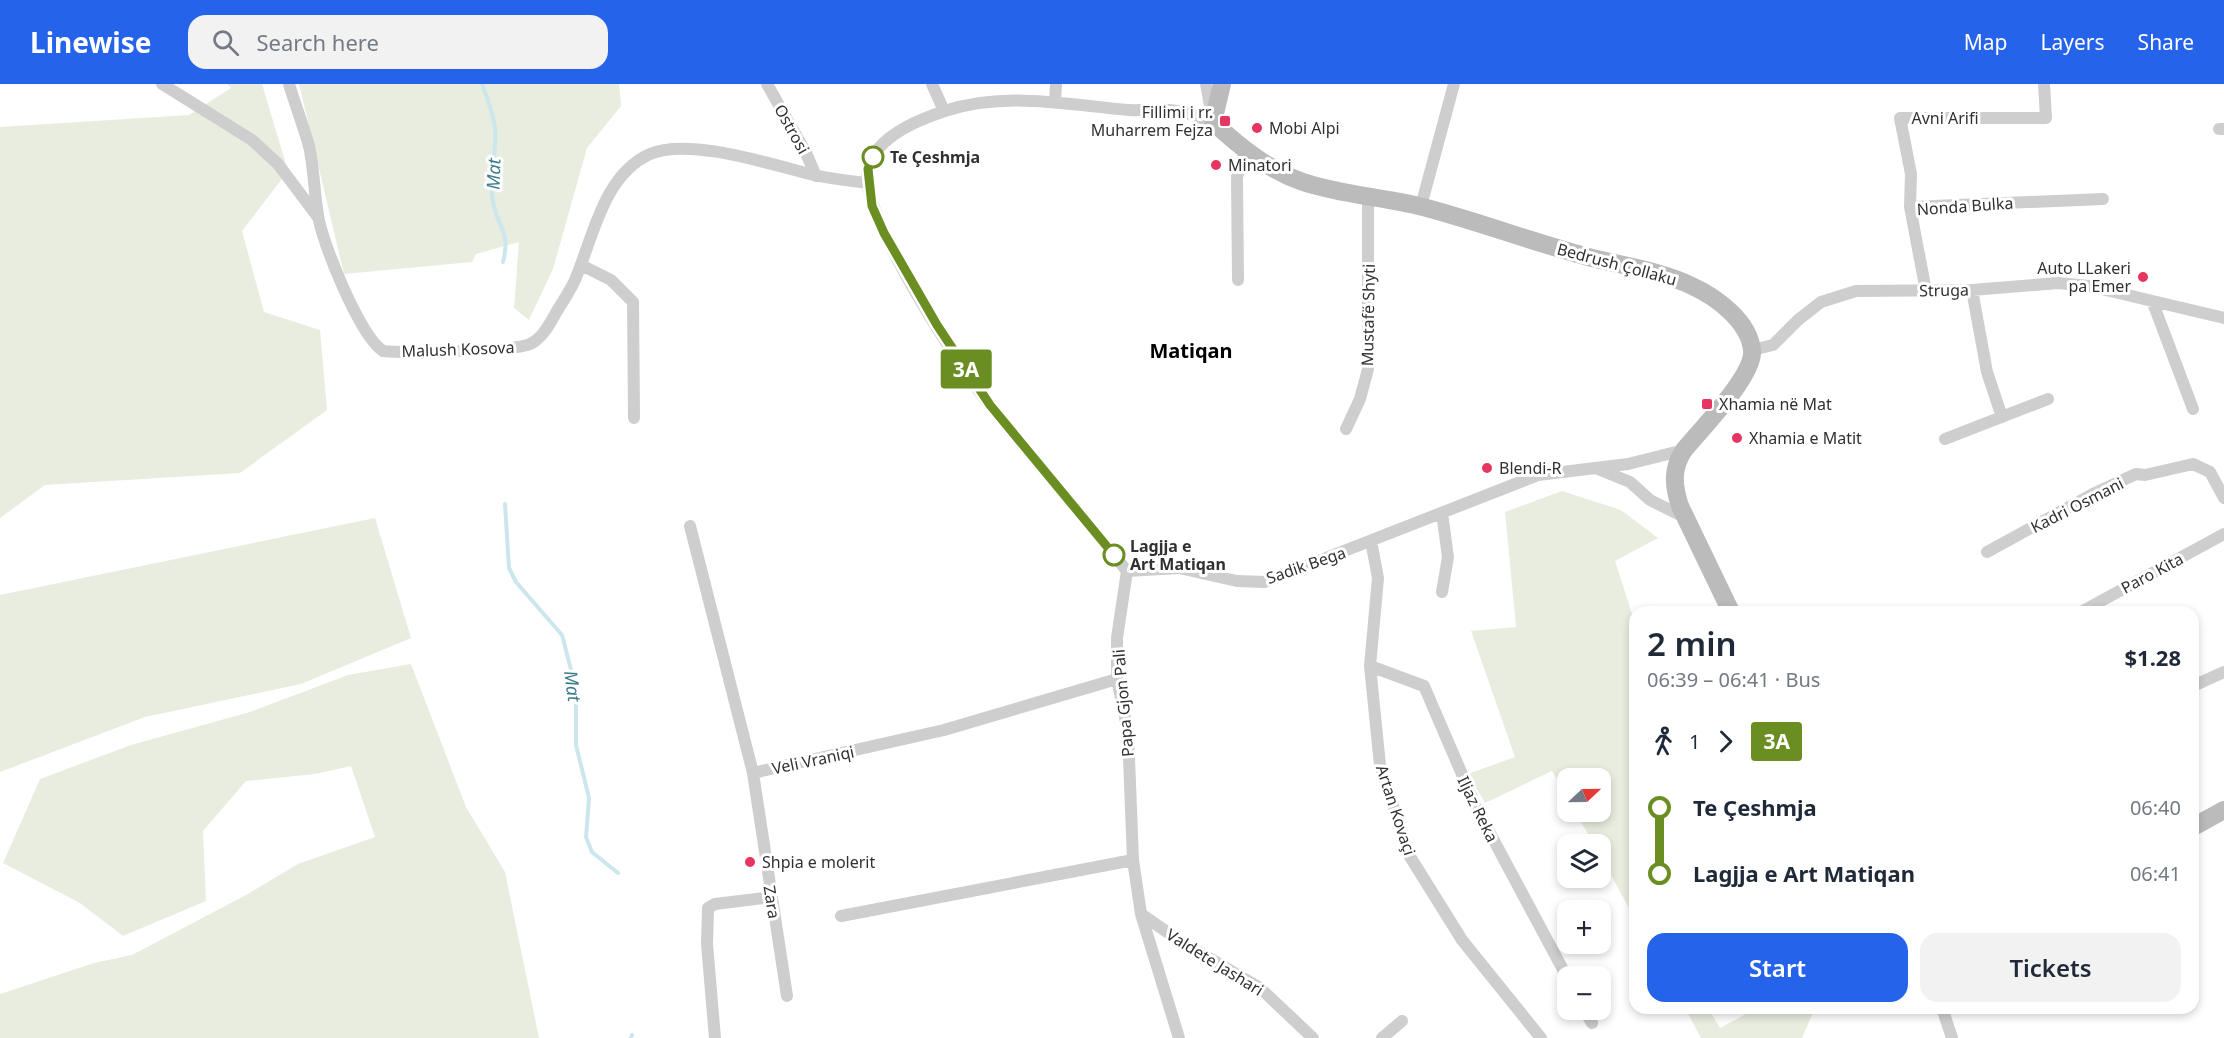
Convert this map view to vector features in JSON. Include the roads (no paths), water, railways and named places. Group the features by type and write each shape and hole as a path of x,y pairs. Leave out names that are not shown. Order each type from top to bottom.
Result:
{"street":[{"path":"162,84 252,140 278,164 318,217"},
{"name":"Malush Kosova","path":"289,84 309,148 318,217 327,250 361,322 377,347 388,352 529,345 544,332 574,282 609,195 624,173 649,154 669,149 712,151 816,176 868,183"},
{"name":"Ostrosi","path":"767,84 806,153 816,176"},
{"path":"932,84 944,111"},
{"path":"1055,102 1056,84"},
{"path":"1206,84 1213,122"},
{"path":"1213,122 1222,84"},
{"path":"1421,207 1454,84"},
{"name":"Avni Arifi","path":"1910,207 1911,174 1900,118 2046,118 2044,84"},
{"path":"1127,571 990,405 937,325 884,233 872,206 868,169 878,146 913,124 944,111 978,103 1029,100 1131,110 1171,110 1213,122"},
{"name":"Bedrush Çollaku","path":"1213,122 1245,152 1302,181 1421,207 1577,254 1682,281 1723,304 1742,328 1752,350"},
{"path":"1238,280 1237,177 1245,152"},
{"name":"Mustafë Shyti","path":"1346,429 1360,399 1368,369 1368,197"},
{"name":"Nonda Bulka","path":"1926,291 1910,207 2103,199"},
{"path":"581,265 611,280 633,302 634,418"},
{"name":"Struga","path":"1752,350 1773,345 1811,308 1846,293 1972,290 2058,283 2089,286 2224,318"},
{"path":"1972,290 1988,372 2002,417"},
{"path":"2153,303 2193,409"},
{"path":"1728,606 1680,506 1674,482 1677,460 1743,378 1749,368 1752,350"},
{"path":"1945,440 2048,399"},
{"name":"Sadik Bega","path":"1127,571 1179,568 1236,581 1265,582 1538,475 1597,469 1684,450"},
{"name":"Kadri Osmani","path":"1987,552 2093,494 2136,474 2145,475 2193,464 2210,472 2224,498"},
{"name":"Sadik Bega","path":"1597,469 1630,482 1650,500 1686,518"},
{"path":"1442,513 1448,557 1442,592"},
{"name":"Veli Vraniqi","path":"690,526 753,773 955,727 1117,679"},
{"name":"Paro Kita","path":"2092,606 2224,534"},
{"name":"Artan Kovaçi","path":"1371,542 1378,578 1370,666 1380,765 1409,855 1461,940 1541,1038"},
{"name":"Papa Gjon Pali","path":"1127,571 1117,638 1117,679 1128,732 1133,860 1141,914 1179,1038"},
{"name":"Iljaz Reka","path":"1370,666 1424,686 1477,809 1561,966"},
{"path":"2199,683 2224,672"},
{"name":"Zara","path":"753,773 787,996"},
{"path":"2199,824 2224,810"},
{"path":"841,916 1133,860"},
{"path":"715,1038 707,944 708,908 715,904 772,897"},
{"name":"Valdete Jashari","path":"1141,914 1180,941 1260,988 1313,1038"},
{"path":"1944,1014 1952,1038"},
{"path":"1382,1038 1402,1021"}],"waterway":[{"name":"Mat","path":"482,84 492,112 495,129 492,195 493,205 504,234 503,262"},
{"name":"Mat","path":"505,504 509,568 516,582 562,635 576,689 576,745 589,798 586,837 592,852 618,873"}],"place":[{"name":"Fillimi i rr. Muharrem Fejza","path":"1225,121"},
{"name":"Mobi Alpi","path":"1257,128"},
{"name":"Te Çeshmja","path":"873,157"},
{"name":"Minatori","path":"1216,165"},
{"name":"Auto LLakeri pa Emer","path":"2143,277"},
{"name":"Xhamia në Mat","path":"1707,404"},
{"name":"Xhamia e Matit","path":"1737,438"},
{"name":"Blendi-R","path":"1487,468"},
{"name":"Lagjja e Art Matiqan","path":"1114,555"},
{"name":"Shpia e molerit","path":"750,862"}],"district":[{"name":"Matiqan","path":"1191,350"}]}
